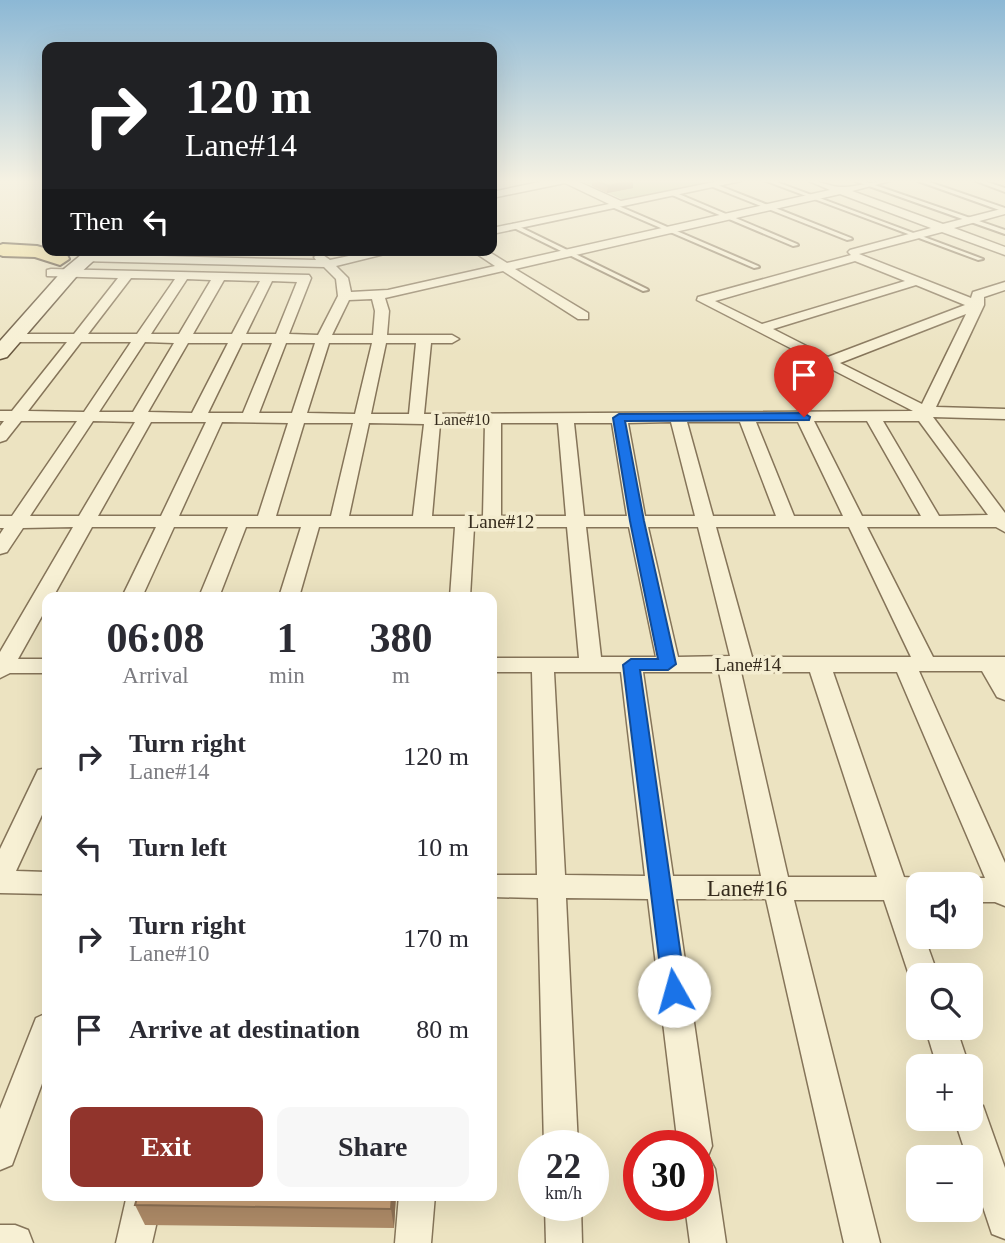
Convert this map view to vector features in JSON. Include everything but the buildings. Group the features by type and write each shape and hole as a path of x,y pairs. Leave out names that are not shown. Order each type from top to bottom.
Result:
{"main road":[{"path":"1,249 39,239"},
{"path":"1,249 42,244"},
{"path":"1,249 42,253"},
{"path":"53,256 72,261"}],"street":[{"path":"344,296 378,295 628,239"},
{"path":"854,252 905,239"},
{"path":"972,239 1005,251"},
{"path":"265,522 323,339 344,296 342,278 319,256"},
{"path":"72,261 181,268 329,264 367,256"},
{"path":"486,256 583,316"},
{"path":"977,305 856,257 702,299 926,414 1003,524"},
{"path":"72,261 127,275 165,275 181,268 220,276 342,278"},
{"path":"0,353 7,334 72,261"},
{"path":"0,548 9,522 87,418 141,339 181,268"},
{"path":"0,437 8,416 79,338 127,275"},
{"path":"45,592 220,276"},
{"path":"197,418 268,277"},
{"path":"249,419 305,278"},
{"path":"760,329 916,281"},
{"path":"926,414 977,305 978,295 1005,286"},
{"path":"339,521 380,338 382,311 378,295"},
{"path":"826,363 977,305"},
{"path":"7,334 141,339 452,339"},
{"path":"422,521 425,338"},
{"path":"1000,414 1005,428"},
{"name":"Lane#10","path":"8,416 494,419 1000,414"},
{"path":"872,416 933,521"},
{"path":"804,417 855,520 915,664 1004,892 983,891"},
{"path":"134,592 216,418"},
{"path":"565,418 590,665"},
{"path":"619,418 637,521 668,664"},
{"path":"678,418 735,663 777,888 862,1243"},
{"path":"746,418 787,521"},
{"path":"492,521 494,419"},
{"name":"Lane#12","path":"9,522 855,520 1003,524"},
{"path":"291,592 312,521"},
{"path":"460,592 466,521"},
{"path":"211,592 239,522"},
{"path":"1,668 42,598"},
{"path":"819,664 906,889"},
{"path":"997,664 1005,692"},
{"name":"Lane#14","path":"497,665 997,664"},
{"path":"543,665 560,1130"},
{"path":"631,665 693,1130"},
{"path":"1,668 42,666"},
{"path":"0,877 42,788"},
{"path":"0,883 42,883"},
{"name":"Lane#16","path":"497,886 906,889"},
{"path":"0,1153 42,1041"},
{"path":"975,1131 1005,1221"},
{"path":"134,1243 144,1201"},
{"path":"413,1243 416,1201"},
{"path":"563,1221 564,1243"},
{"path":"705,1221 708,1243"},
{"path":"0,1243 15,1243"}],"lane":[{"path":"540,239 645,290"},
{"path":"694,239 757,267"},
{"path":"779,239 795,246"},
{"path":"925,239 980,259"}],"route":[{"path":"674,991 631,665 668,664 637,521 619,418 804,417"}]}
